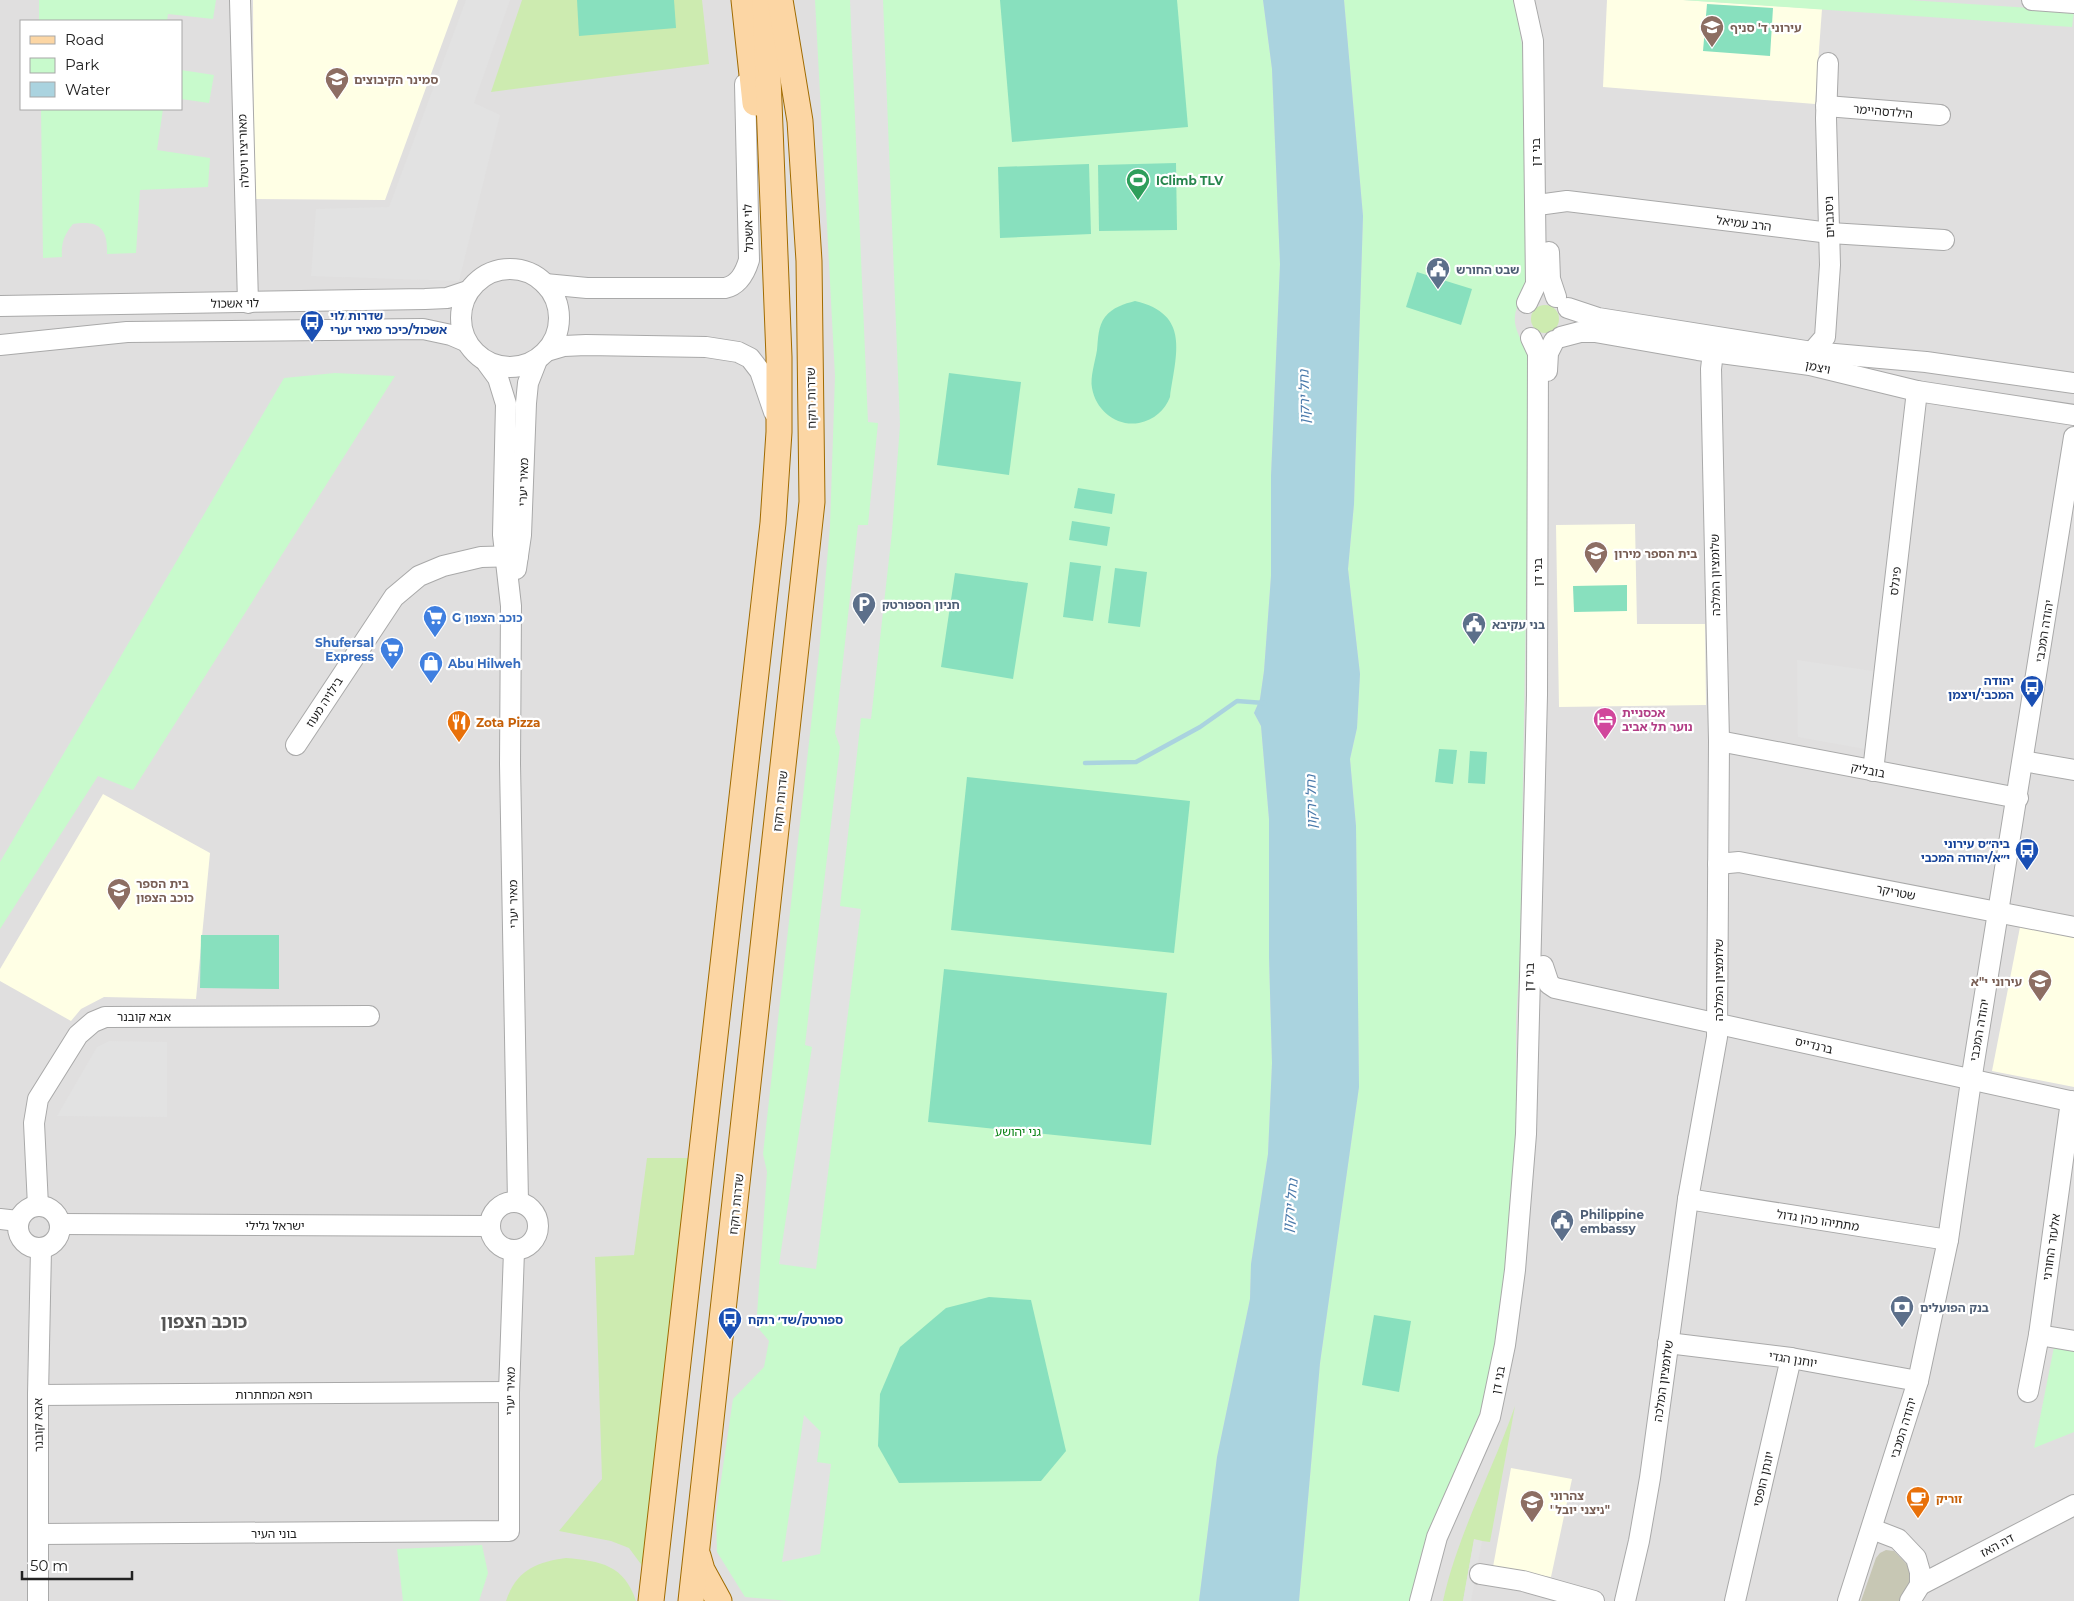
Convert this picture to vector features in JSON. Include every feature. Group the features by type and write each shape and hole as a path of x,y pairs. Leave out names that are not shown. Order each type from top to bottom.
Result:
{"main road":[{"name":"שדרות רוקח","path":"691,1601 812,502 808,261 800,121 780,0"},
{"path":"796,0 800,121"},
{"path":"651,1601 773,523 779,432 779,357 751,2"},
{"path":"697,1549 702,1570 719,1601"}],"street":[{"name":"מאוריציו ויטלה","path":"240,0 248,303"},
{"name":"בני דן","path":"1524,0 1533,41 1535,96 1536,284 1527,303"},
{"name":"בני דן","path":"1539,0 1543,45 1546,204 1550,278 1562,302"},
{"path":"2032,0 2074,3"},
{"name":"לוי אשכול","path":"545,284 587,288 725,288 737,282 742,276 749,260 751,2"},
{"name":"ניסנבוים","path":"1811,358 1825,337 1830,265 1826,106 1828,64"},
{"name":"הילדסהיימר","path":"1826,106 1940,115"},
{"name":"הרב עמיאל","path":"1546,204 1567,201 1830,233 1944,240"},
{"path":"542,355 555,338 559,324 554,296 545,284 534,275 520,270 505,269 491,272 478,280 468,291 460,315 461,328 465,340 474,353 487,363 499,367 525,366 542,355 564,346 586,344 706,347 738,352 750,358 760,371 779,432"},
{"name":"לוי אשכול","path":"0,306 425,299 447,298 468,291"},
{"path":"1541,295 1562,302 1569,324 1558,339 1546,343 1531,338 1526,332 1521,317 1527,303 1541,295"},
{"name":"ויצמן","path":"1562,302 1598,318 1811,358 1917,391 2074,415"},
{"path":"0,345 127,332 423,329 465,340"},
{"name":"ויצמן","path":"1558,339 1580,332 1595,332 1713,352 1926,362 2074,383"},
{"name":"בני דן","path":"1420,1601 1437,1537 1487,1428 1505,1345 1515,1270 1526,1134 1537,695 1538,353 1531,338"},
{"name":"בני דן","path":"1428,1601 1451,1526 1500,1420 1515,1346 1524,1270 1549,990 1543,966 1548,686 1548,353 1558,339"},
{"name":"שלומציון המלכה","path":"1625,1601 1639,1541 1650,1478 1688,1200 1718,1024 1719,741 1711,369 1713,352"},
{"name":"מאיר יערי","path":"518,1202 510,764 512,556 503,535 514,478 528,383 542,355"},
{"name":"מאיר יערי","path":"487,363 498,378 506,404 514,478"},
{"name":"פינלס","path":"1873,771 1917,391"},
{"name":"יהודה המכבי","path":"1848,1601 1918,1381 1948,1240 1971,1081 2018,798 2074,437"},
{"name":"בילויה מעוז","path":"296,745 394,597 419,576 444,566 481,557 512,556"},
{"name":"בובליק","path":"1719,741 2018,798"},
{"path":"2023,761 2074,770"},
{"name":"שטריקר","path":"1718,864 1739,862 2074,927"},
{"path":"1528,1015 1534,998 1549,990"},
{"name":"ברנדייס","path":"1549,990 1718,1024 2072,1102"},
{"name":"אבא קובנר","path":"38,1206 34,1111 41,1094 78,1034 93,1022 105,1017 369,1016"},
{"name":"אלעזר החורני","path":"2028,1392 2039,1335 2072,1102"},
{"name":"מתתיהו כהן גדול","path":"1688,1200 1948,1240"},
{"path":"518,1202 532,1209 536,1216 538,1232 529,1246 514,1251 506,1250 494,1241 489,1226 495,1210 501,1205 518,1202"},
{"path":"38,1206 48,1208 54,1212 60,1224 58,1238 48,1247 41,1249 28,1246 9,1227 27,1209 38,1206"},
{"name":"ישראל גלילי","path":"60,1224 489,1226"},
{"name":"אבא קובנר","path":"38,1601 40,1534 38,1395 41,1249"},
{"name":"מאיר יערי","path":"509,1531 509,1392 514,1251"},
{"path":"2039,1335 2074,1341"},
{"name":"יוחנן הגדי","path":"1668,1343 1791,1358 1918,1381"},
{"name":"יונתן הופסי","path":"1735,1601 1791,1358"},
{"name":"רופא המחתרות","path":"38,1395 509,1392"},
{"name":"דה האז","path":"1915,1593 2074,1505"},
{"path":"1872,1529 1898,1538 1916,1558 1920,1572 1915,1593"},
{"name":"בוני העיר","path":"40,1534 509,1531"},
{"path":"1480,1574 1523,1581 1594,1601"}],"shaded area":[{"path":"0,0 2074,0 2074,1601 0,1601"},
{"name":"סמינר הקיבוצים","path":"253,0 458,0 385,200 254,199"},
{"path":"466,0 510,0 474,103 500,115 459,281 311,276 316,209 389,207"},
{"name":"חניון הספורטק","path":"850,0 883,0 900,425 892,532 871,719 861,718 840,906 861,909 816,1269 779,1264 812,1047 805,1045 840,747 835,733 858,525 868,525 878,423 868,422"},
{"name":"עירוני ד' סניף","path":"1607,0 1683,0 1822,9 1815,104 1603,87"},
{"name":"בית הספר מירון","path":"1635,524 1637,624 1705,624 1706,705 1559,707 1556,525"},
{"path":"1797,660 1873,671 1865,749 1798,737"},
{"name":"בית הספר כוכב הצפון","path":"103,794 210,853 196,999 104,997 81,1009 71,1021 0,981 0,969"},
{"name":"עירוני י\"א","path":"2021,922 2074,933 2074,1087 1992,1071"},
{"path":"109,1041 167,1042 167,1117 57,1116 97,1047"},
{"path":"804,1415 821,1432 817,1462 831,1464 820,1554 782,1562"},
{"name":"צהרוני \"ניצני יובל\"","path":"1511,1468 1572,1479 1551,1577 1493,1567"},
{"path":"1474,1539 1482,1541 1471,1601 1463,1601"},
{"path":"1886,1550 1894,1551 1913,1571 1913,1576 1901,1601 1861,1601 1876,1558"}],"green space":[{"path":"39,0 216,0 213,19 168,14 167,20 39,20"},
{"path":"522,0 702,0 709,64 491,92"},
{"path":"577,0 674,0 676,28 579,36"},
{"name":"גני יהושע","path":"815,0 1263,0 1272,69 1280,264 1271,476 1271,576 1264,671 1260,699 1254,713 1261,726 1269,819 1269,957 1272,1063 1268,1154 1251,1264 1250,1299 1217,1457 1199,1601 789,1601 745,1597 717,1552 716,1514 733,1399 764,1367 769,1341 759,1329 757,1315 767,1172 763,1154 819,653 830,526 835,376"},
{"path":"1000,0 1177,0 1188,127 1012,142"},
{"path":"1344,0 1516,0 1523,55 1528,283 1517,307 1515,322 1530,360 1520,954 1516,1021 1516,1141 1505,1275 1495,1347 1478,1424 1422,1550 1411,1601 1299,1601 1320,1363 1359,1087 1356,826 1350,759 1357,728 1360,674 1348,569 1354,504 1363,216"},
{"path":"1683,0 1909,0 2074,11 2072,27"},
{"path":"1707,4 1773,8 1770,56 1703,51"},
{"path":"182,70 214,75 209,103 182,99"},
{"path":"41,110 163,110 157,150 210,158 208,187 140,190 136,253 107,254 104,232 95,225 82,223 73,224 67,232 62,247 62,257 43,258"},
{"name":"IClimb TLV","path":"1176,163 1177,230 1099,231 1098,165"},
{"path":"1089,164 1091,234 1000,238 998,167"},
{"path":"1417,272 1472,289 1461,325 1406,307"},
{"path":"1135,301 1153,307 1165,315 1172,326 1176,338 1176,351 1170,397 1165,406 1149,420 1131,424 1116,420 1103,410 1094,396 1092,379 1101,324 1115,308"},
{"path":"1545,305 1555,309 1559,319 1555,329 1545,333 1535,329 1531,319 1535,309"},
{"path":"335,373 395,376 133,790 98,776 0,929 0,862 284,378"},
{"path":"949,373 1021,382 1009,475 937,465"},
{"path":"1078,488 1115,494 1112,514 1074,508"},
{"path":"1072,521 1110,527 1107,546 1069,540"},
{"path":"1070,562 1101,566 1093,621 1063,617"},
{"path":"1115,568 1147,572 1140,627 1108,623"},
{"path":"955,573 1028,583 1013,679 941,667"},
{"path":"1627,585 1627,611 1574,612 1573,586"},
{"path":"1439,749 1457,750 1453,784 1435,782"},
{"path":"1470,751 1487,752 1485,784 1468,783"},
{"path":"967,777 1190,801 1174,953 951,930"},
{"path":"201,935 279,935 279,989 200,988"},
{"path":"944,969 1167,993 1151,1145 928,1122"},
{"path":"647,1158 693,1158 649,1575 629,1548 611,1541 559,1531 602,1479 595,1257 634,1255"},
{"path":"989,1297 1031,1300 1066,1451 1041,1481 899,1483 878,1446 880,1394 900,1347 946,1308"},
{"path":"1374,1315 1411,1321 1399,1392 1362,1385"},
{"path":"2054,1347 2074,1349 2074,1432 2034,1448"},
{"path":"1515,1406 1490,1542 1474,1540 1463,1601 1443,1601 1457,1551"},
{"path":"482,1545 488,1573 479,1601 403,1601 397,1549"},
{"path":"566,1558 600,1563 610,1567 625,1580 636,1601 506,1601 510,1590 529,1569 546,1562"}],"water":[{"name":"נחל ירקון","path":"1263,0 1344,0 1363,216 1354,504 1348,569 1360,674 1357,728 1350,759 1356,826 1359,1087 1320,1363 1299,1601 1199,1601 1217,1457 1250,1299 1251,1264 1268,1154 1272,1063 1269,957 1269,819 1261,726 1254,713 1260,699 1264,671 1271,576 1271,476 1280,264 1272,69"}],"waterway":[{"path":"1085,763 1136,762 1200,727 1237,701 1264,703"}],"place":[{"name":"עירוני ד' סניף","path":"1712,48"},
{"name":"סמינר הקיבוצים","path":"337,100"},
{"name":"IClimb TLV","path":"1138,201"},
{"name":"שבט החורש","path":"1438,290"},
{"name":"שדרות לוי אשכול/כיכר מאיר יערי","path":"312,343"},
{"name":"בית הספר מירון","path":"1596,574"},
{"name":"חניון הספורטק","path":"864,625"},
{"name":"G כוכב הצפון","path":"435,638"},
{"name":"בני עקיבא","path":"1474,645"},
{"name":"Shufersal Express","path":"392,670"},
{"name":"Abu Hilweh","path":"431,684"},
{"name":"יהודה המכבי/ויצמן","path":"2032,708"},
{"name":"אכסניית נוער תל אביב","path":"1605,740"},
{"name":"Zota Pizza","path":"459,743"},
{"name":"ביה״ס עירוני י״א/יהודה המכבי","path":"2027,871"},
{"name":"בית הספר כוכב הצפון","path":"119,911"},
{"name":"עירוני י\"א","path":"2040,1002"},
{"name":"Philippine embassy","path":"1562,1242"},
{"name":"בנק הפועלים","path":"1902,1328"},
{"name":"ספורטק/שד׳ רוקח","path":"730,1340"},
{"name":"זוריק","path":"1918,1519"},
{"name":"צהרוני \"ניצני יובל\"","path":"1532,1523"}],"district":[{"name":"כוכב הצפון","path":"204,1322"}]}
